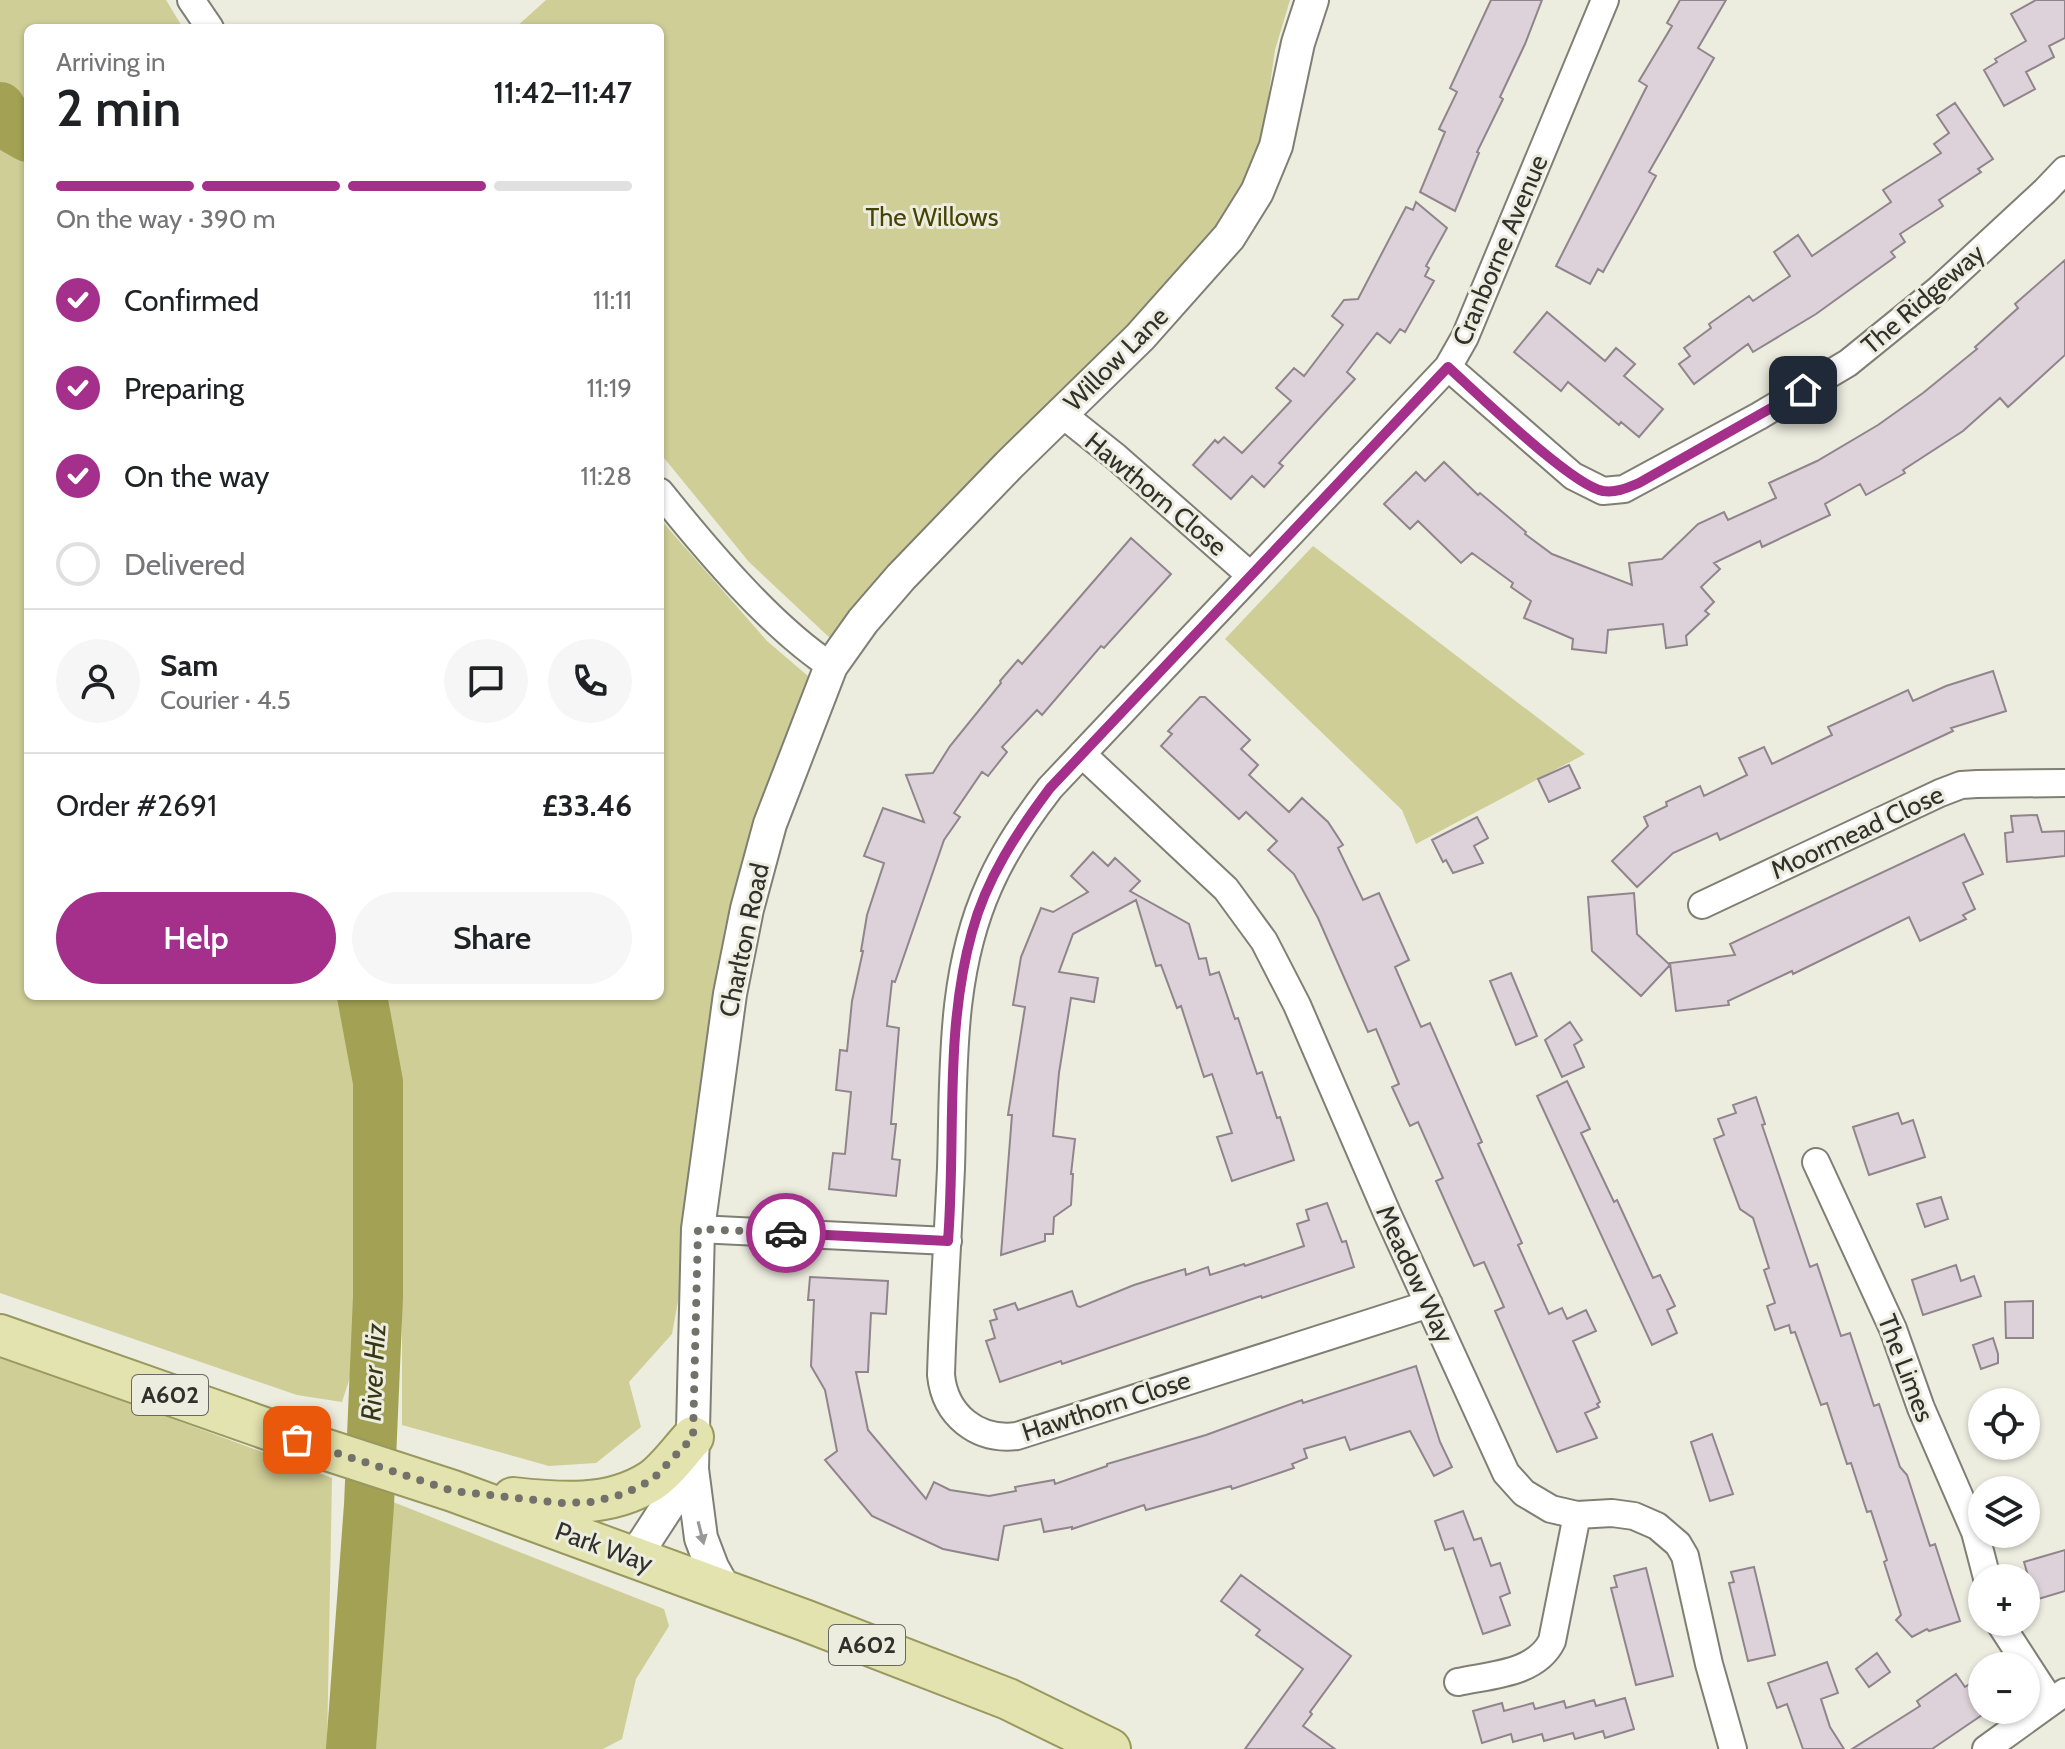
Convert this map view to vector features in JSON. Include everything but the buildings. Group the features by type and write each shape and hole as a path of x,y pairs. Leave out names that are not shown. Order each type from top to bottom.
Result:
{"main road":[{"name":"Park Way","path":"0,1335 436,1486 726,1592 1008,1699 1073,1728 1110,1749"},
{"path":"436,1486 562,1503 591,1502 624,1494 693,1453"}],"street":[{"path":"191,0 207,24"},
{"name":"Willow Lane","path":"831,666 863,621 901,577 1140,337 1229,237 1257,192 1276,146 1298,43 1312,0"},
{"name":"Cranborne Avenue","path":"1250,575 1448,367 1465,337 1605,0"},
{"name":"The Ridgeway","path":"1448,367 1573,476 1603,491 1624,489 1759,416 1848,363 1938,290 2065,170"},
{"name":"Hawthorn Close","path":"1062,414 1116,457 1250,575 1050,788 1027,818 988,887 972,929 963,969 954,1043 943,1389 953,1410 973,1429 995,1437 1017,1436 1429,1304"},
{"path":"664,497 741,584 803,648 831,666"},
{"name":"Charlton Road","path":"726,1592 701,1538 693,1453 698,1229 730,994 747,909 770,824 831,666"},
{"name":"Meadow Way","path":"1082,754 1226,889 1264,941 1297,1005 1506,1473 1536,1501 1551,1509 1577,1515 1612,1513 1646,1520 1668,1534 1685,1556 1709,1664 1733,1749"},
{"name":"Moormead Close","path":"1702,905 1961,785 2065,783"},
{"name":"The Limes","path":"1816,1162 1893,1329 1921,1408 1975,1532 1983,1564"},
{"path":"698,1229 948,1241"},
{"path":"634,1558 693,1453"},
{"path":"1458,1682 1529,1665 1547,1652 1552,1641 1577,1515"},
{"path":"1986,1749 2058,1697 2010,1636"}],"green space":[{"path":"0,0 166,0 181,24 24,24 24,1000 357,1000 365,1087 355,1362 342,1402 297,1395 0,1293"},
{"name":"The Willows","path":"546,0 1290,0 1275,50 1262,141 1241,188 1207,239 1003,460 831,639 749,562 664,458 664,24 519,24"},
{"path":"664,524 767,641 815,682 755,819 672,1334 629,1382 641,1427 596,1463 549,1466 402,1425 402,1222 384,1000 664,1000"},
{"path":"1313,546 1585,754 1416,844 1402,810 1225,639"},
{"path":"0,1355 332,1478 327,1749 0,1749"},
{"path":"388,1500 664,1609 669,1626 636,1679 622,1739 603,1749 376,1749"}],"waterway":[{"name":"River Hiz","path":"0,107 14,129 24,135"},
{"name":"River Hiz","path":"351,1749 369,1505 378,1297 378,1082 363,1000"}],"way so far":[{"path":"297,1440 453,1491 562,1503 591,1502 624,1494 652,1480 693,1437 698,1229 786,1233"}],"route":[{"path":"786,1233 948,1241 954,1043 963,969 972,929 1004,855 1050,788 1448,367 1573,476 1603,491 1624,489 1639,483 1803,390"}]}
